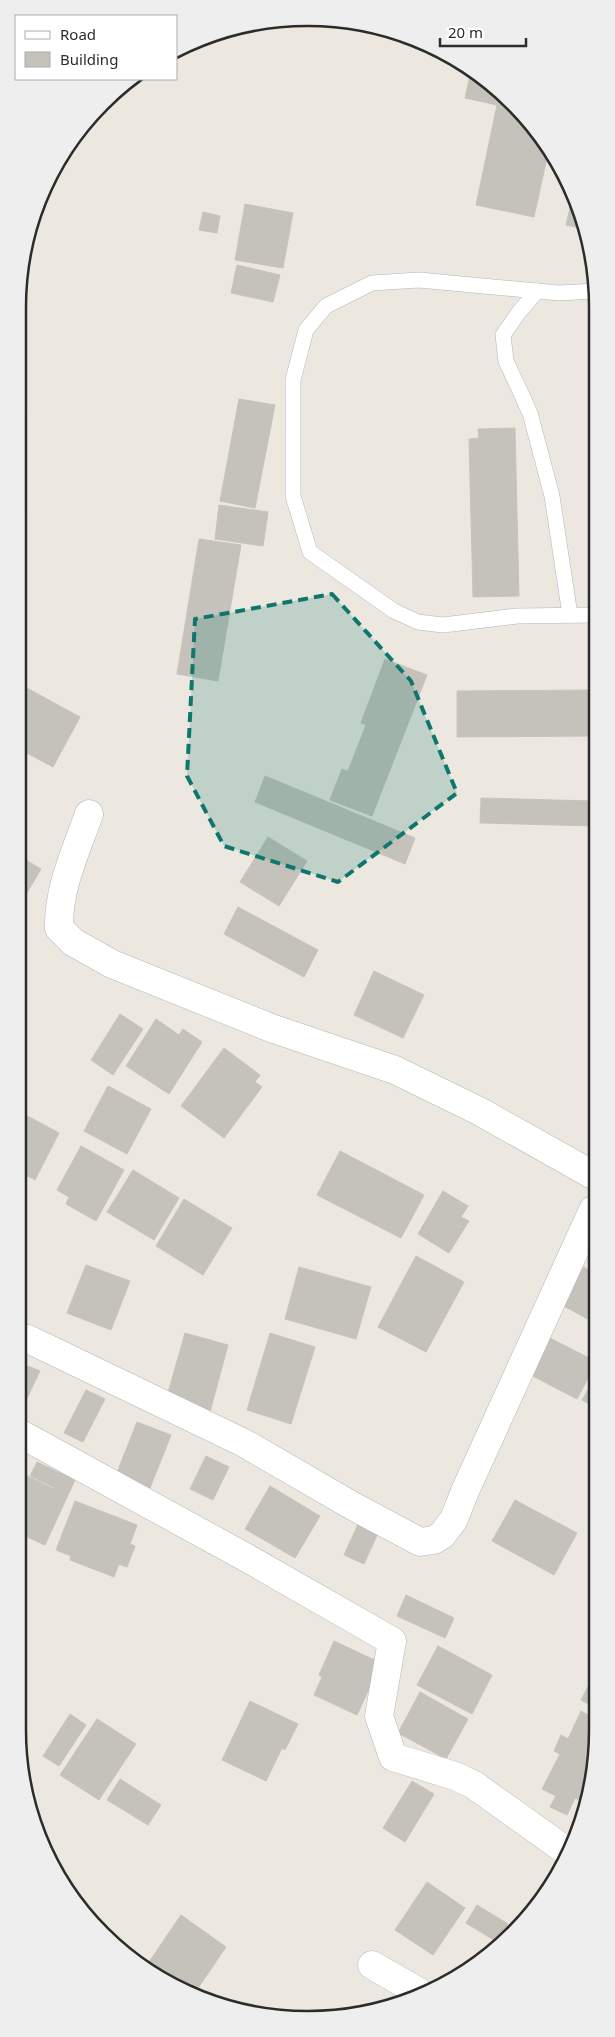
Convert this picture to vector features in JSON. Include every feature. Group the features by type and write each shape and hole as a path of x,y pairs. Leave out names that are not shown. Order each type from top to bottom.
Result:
{"street":[{"path":"89,814 63,888 58,910 59,928 73,942 112,964 272,1028 395,1070 479,1112 589,1174"},
{"path":"28,1339 244,1443 350,1505 420,1542 434,1540 442,1535 454,1518 589,1219"},
{"path":"26,1437 247,1558 392,1641 379,1716 393,1757 455,1776 474,1785 562,1848"},
{"path":"372,1965 414,1989"}],"lane":[{"path":"588,291 559,293 419,280 372,283 326,306 306,330 293,380 293,496 310,552 394,611 418,622 443,625 517,616 589,615"},
{"path":"537,291 518,312 503,335 506,361 530,413 552,496 570,615"}],"highlighted area":[{"path":"332,594 411,681 457,793 338,882 224,846 187,776 195,619"}],"building":[{"path":"470,78 493,96 519,122 547,160 534,217 476,205 497,105 465,98"},
{"path":"245,204 293,213 283,268 235,260"},
{"path":"570,207 577,227 566,225"},
{"path":"203,212 220,216 217,233 199,230"},
{"path":"237,265 280,275 273,302 231,293"},
{"path":"239,399 275,405 255,508 220,501"},
{"path":"515,428 519,596 473,597 469,439 479,438 478,429"},
{"path":"219,505 268,512 263,546 215,539"},
{"path":"199,539 241,545 218,681 177,674"},
{"path":"385,659 427,675 372,816 330,800 342,769 348,771 366,725 361,723"},
{"path":"26,688 80,717 53,767 26,753"},
{"path":"589,690 589,736 457,737 457,691"},
{"path":"265,776 415,838 405,864 255,802"},
{"path":"481,798 589,801 589,826 480,823"},
{"path":"268,837 307,861 279,906 240,882"},
{"path":"26,860 41,869 26,894"},
{"path":"238,907 318,950 304,977 224,934"},
{"path":"374,971 424,995 403,1038 354,1015"},
{"path":"120,1014 143,1029 113,1075 91,1060"},
{"path":"156,1019 179,1035 183,1029 202,1042 169,1094 126,1066"},
{"path":"224,1048 260,1075 255,1082 262,1087 224,1138 181,1106"},
{"path":"108,1086 151,1109 127,1154 84,1131"},
{"path":"26,1115 59,1133 35,1180 26,1175"},
{"path":"81,1146 124,1170 96,1221 66,1204 69,1197 57,1190"},
{"path":"340,1151 424,1195 401,1238 317,1195"},
{"path":"133,1170 179,1198 154,1240 107,1212"},
{"path":"443,1191 468,1206 461,1217 469,1221 449,1253 418,1234"},
{"path":"184,1199 232,1228 203,1275 156,1246"},
{"path":"589,1247 589,1256 585,1254"},
{"path":"416,1256 464,1282 426,1352 378,1327"},
{"path":"86,1265 130,1281 111,1330 67,1313"},
{"path":"299,1267 371,1287 356,1339 285,1319"},
{"path":"584,1267 589,1270 589,1320 562,1305"},
{"path":"185,1333 228,1345 210,1412 166,1400"},
{"path":"270,1333 315,1347 291,1424 247,1410"},
{"path":"546,1336 589,1358 589,1376 577,1399 527,1373"},
{"path":"28,1366 40,1371 26,1400 26,1368"},
{"path":"589,1388 589,1404 582,1400"},
{"path":"86,1390 105,1399 83,1442 64,1433"},
{"path":"137,1422 171,1435 150,1488 116,1475"},
{"path":"206,1456 229,1467 213,1500 190,1489"},
{"path":"37,1462 75,1480 45,1545 26,1537 26,1478 27,1476 55,1488 30,1476"},
{"path":"270,1486 320,1516 295,1558 245,1529"},
{"path":"515,1500 577,1533 554,1575 492,1541"},
{"path":"75,1501 137,1525 130,1544 135,1546 127,1567 119,1564 114,1577 70,1560 71,1556 56,1550"},
{"path":"359,1522 379,1531 364,1564 344,1555"},
{"path":"406,1595 454,1618 445,1638 397,1616"},
{"path":"334,1641 381,1663 357,1715 314,1695 322,1677 319,1675"},
{"path":"438,1646 492,1675 472,1714 417,1685"},
{"path":"589,1685 589,1704 581,1700"},
{"path":"420,1692 468,1719 446,1759 398,1733"},
{"path":"250,1701 298,1724 285,1750 282,1748 266,1781 222,1760"},
{"path":"581,1711 589,1715 588,1748 583,1784 579,1800 575,1798 567,1815 550,1807 556,1796 542,1789 560,1754 554,1751 561,1735 568,1739"},
{"path":"70,1714 86,1725 59,1766 43,1756"},
{"path":"97,1719 136,1744 99,1800 60,1775"},
{"path":"120,1779 161,1805 148,1825 107,1800"},
{"path":"412,1781 434,1794 405,1842 383,1828"},
{"path":"427,1882 465,1908 433,1955 395,1930"},
{"path":"477,1905 508,1924 494,1940 466,1923"},
{"path":"181,1915 226,1947 198,1988 183,1982 149,1962"}]}
